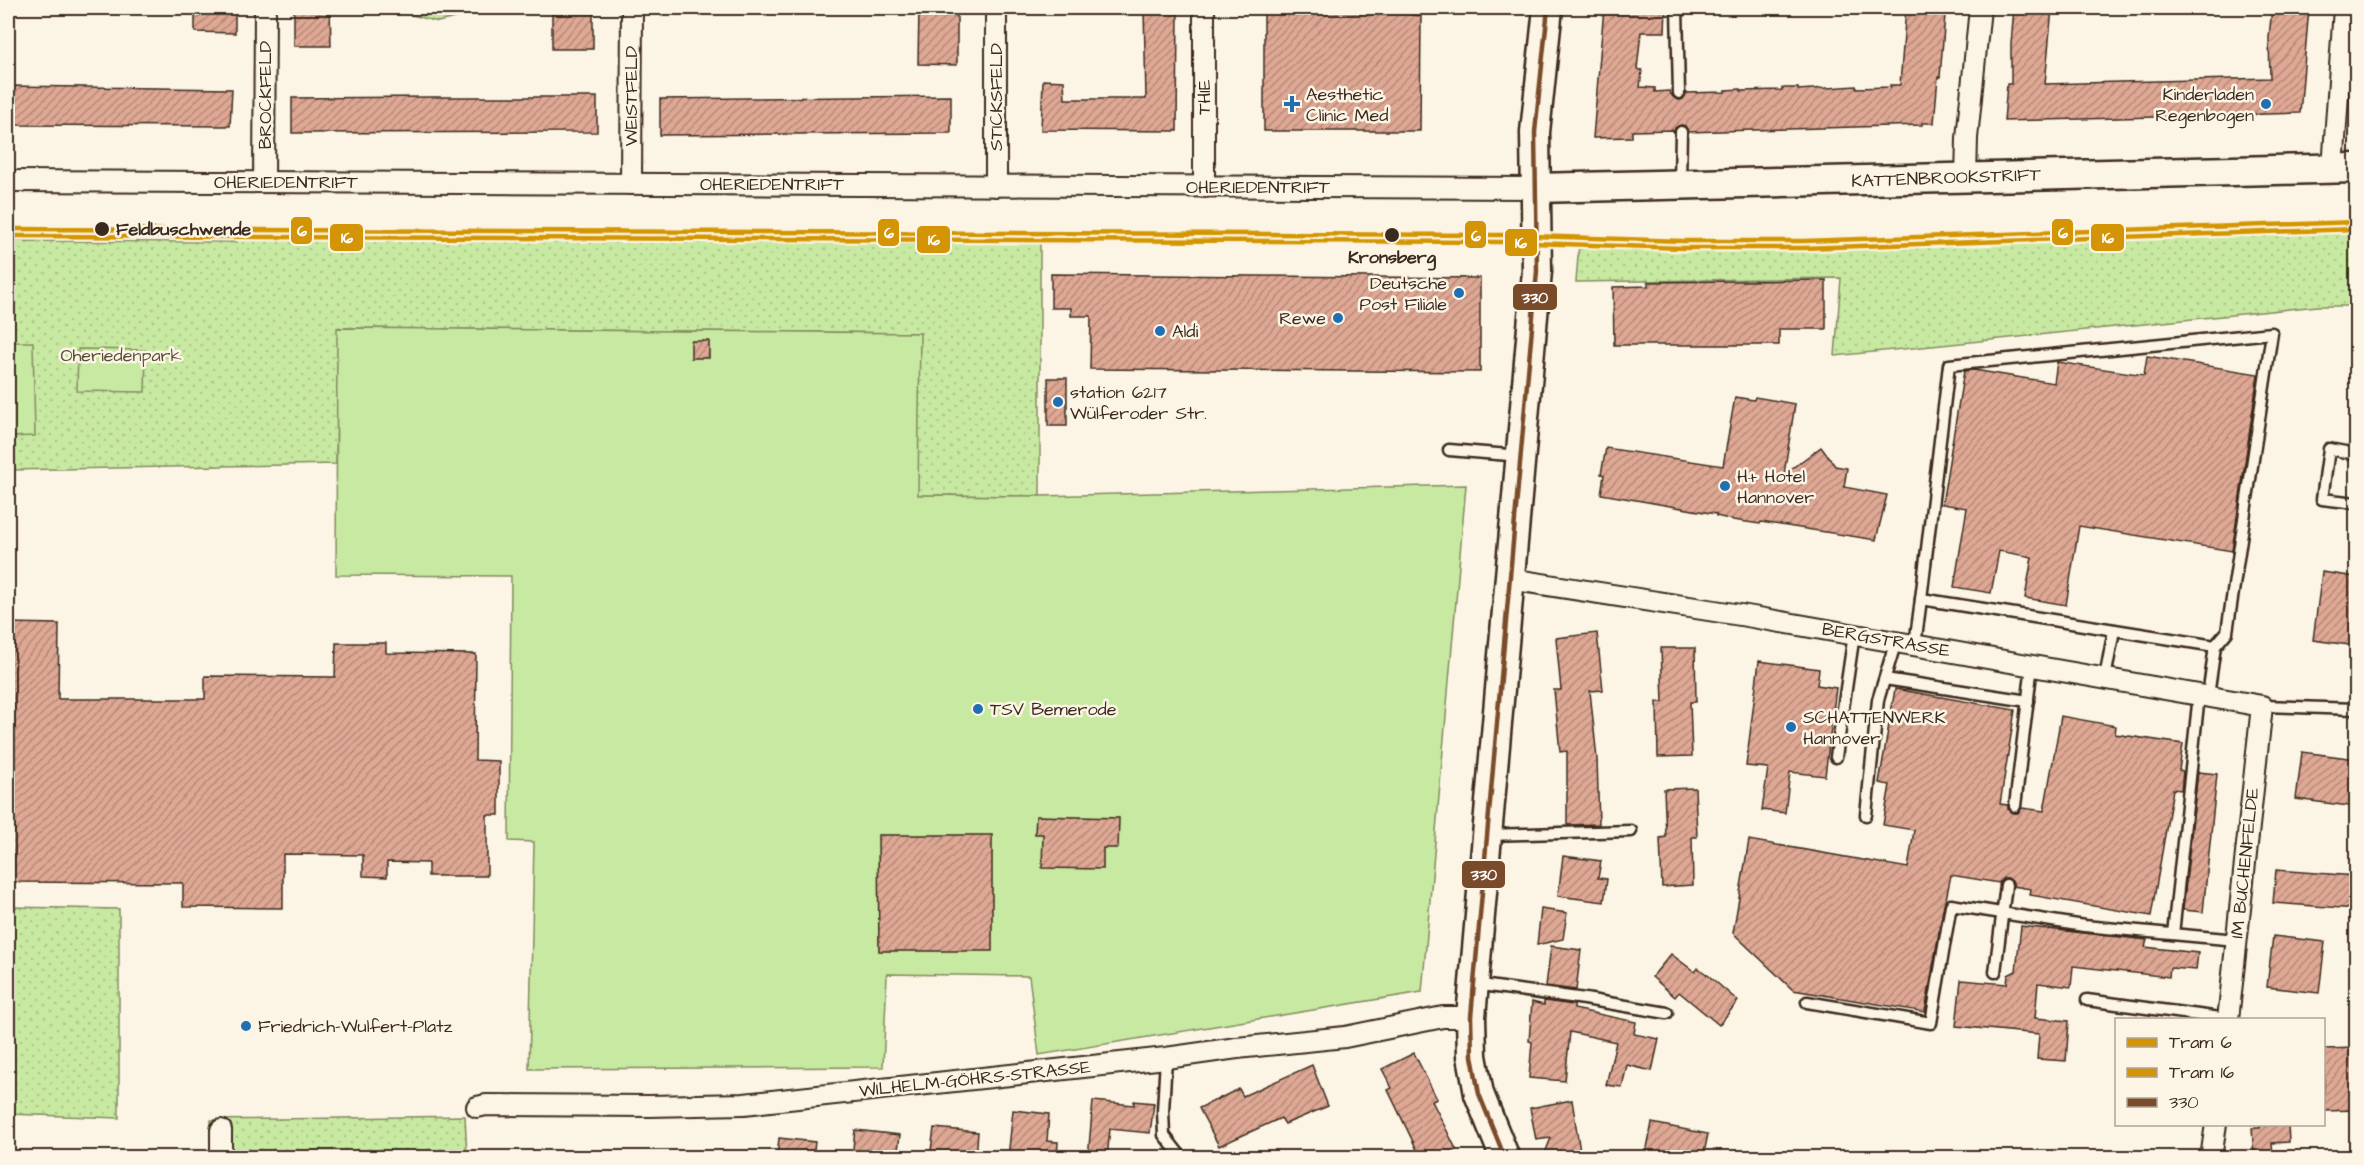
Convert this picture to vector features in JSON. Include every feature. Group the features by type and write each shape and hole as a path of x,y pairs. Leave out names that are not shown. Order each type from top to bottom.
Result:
{"main road":[{"path":"1505,1158 1479,1094 1472,1056 1471,1017 1537,271 1535,132 1548,8"},
{"name":"KATTENBROOKSTRIFT","path":"1536,188 2345,168"}],"street":[{"name":"BROCKFELD","path":"264,182 265,8"},
{"name":"WEISTFELD","path":"631,184 632,8"},
{"name":"STICKSFELD","path":"996,8 996,186"},
{"name":"THIE","path":"1204,8 1204,187"},
{"path":"1966,178 1967,138 1980,8"},
{"path":"2344,8 2345,168"},
{"name":"OHERIEDENTRIFT","path":"8,181 1536,188"},
{"name":"BERGSTRASSE","path":"1509,579 1854,634 2262,706"},
{"name":"IM BUCHENFELDE","path":"2228,1018 2262,706"},
{"name":"WILHELM-GÖHRS-STRASSE","path":"477,1107 486,1105 744,1104 1345,1037 1443,1017 1471,1017"},
{"path":"2211,1158 2216,1126"},
{"path":"221,1130 221,1158"}],"lane":[{"path":"1677,8 1679,93"},
{"path":"1680,132 1680,185"},
{"path":"1866,815 1878,700 1885,679 1905,643 1921,599 1949,365 2272,333 2227,632 2215,646 2204,696 2174,934"},
{"path":"2356,454 2329,449 2322,499 2356,504"},
{"path":"1449,450 1521,456"},
{"path":"1921,599 2215,646"},
{"path":"2105,678 2114,630"},
{"path":"1836,757 1854,634"},
{"path":"2015,806 2032,665"},
{"path":"1885,679 2028,701"},
{"path":"2262,706 2356,709"},
{"path":"1486,835 1631,831"},
{"path":"1995,972 2006,885"},
{"path":"1807,1002 1931,1023 1951,905 2084,926 2237,940"},
{"path":"1473,984 1667,1013"},
{"path":"2087,1000 2221,1018"},
{"path":"1166,1058 1164,1135 1182,1158"}],"green space":[{"path":"407,8 485,8 484,11 438,22 408,14"},
{"path":"2356,228 2356,306 2318,306 1835,356 1841,278 1576,282 1579,244 1743,247"},
{"name":"Oheriedenpark","path":"237,235 1040,240 1040,496 917,495 919,333 338,328 336,464 8,470 8,241 237,242"},
{"name":"TSV Bemerode","path":"337,328 920,333 918,495 1040,496 1466,485 1422,992 1039,1055 1029,976 887,974 883,1067 529,1069 534,842 509,841 511,576 336,575"},
{"path":"8,342 33,342 35,436 8,437"},
{"path":"78,349 146,350 145,392 77,391"},
{"path":"8,907 119,909 119,1118 8,1114"},
{"path":"465,1116 467,1157 210,1158 211,1120"}],"building":[{"path":"195,8 235,8 235,33 195,32"},
{"path":"294,8 330,8 331,46 294,46"},
{"path":"552,8 593,8 593,49 552,49"},
{"path":"919,8 957,8 957,65 918,64"},
{"path":"1144,8 1178,8 1177,131 1041,130 1043,80 1064,81 1065,99 1146,99"},
{"path":"1264,8 1364,8 1421,16 1420,131 1264,131"},
{"path":"1604,8 1666,8 1665,32 1641,32 1637,69 1642,70 1640,87 1655,88 1655,92 1669,91 1679,100 1683,99 1686,93 1725,92 1725,90 1798,88 1798,90 1900,85 1906,8 1943,9 1943,15 1945,15 1934,123 1688,132 1685,126 1681,125 1675,128 1674,132 1672,130 1632,131 1632,137 1593,138"},
{"path":"2014,8 2052,8 2045,84 2270,78 2269,37 2272,8 2309,8 2300,113 2004,121 2007,84 2011,84"},
{"path":"8,86 232,89 230,126 8,125"},
{"path":"951,96 951,133 660,135 660,99"},
{"path":"597,97 597,132 292,133 292,98"},
{"path":"1051,274 1480,278 1480,372 1090,369 1091,316 1071,316 1071,308 1051,308"},
{"path":"1826,280 1826,329 1779,329 1779,345 1614,345 1613,287 1648,286 1648,282"},
{"path":"691,341 709,341 709,358 691,358"},
{"path":"2147,356 2258,374 2232,551 2079,526 2066,605 2025,598 2032,557 1999,551 1991,593 1954,587 1967,508 1942,504 1964,371 1974,370 2054,383 2057,362 2144,375"},
{"name":"station 6217 Wülferoder Str.","path":"1048,378 1067,378 1067,426 1048,426"},
{"path":"1735,397 1754,400 1755,397 1795,404 1784,474 1821,447 1835,466 1847,468 1844,487 1887,495 1876,540 1761,522 1760,524 1733,520 1716,516 1716,514 1601,494 1604,475 1601,474 1606,448 1723,466"},
{"path":"2322,572 2356,577 2356,646 2313,640"},
{"path":"8,623 59,624 58,699 205,699 205,676 335,677 336,643 386,643 386,653 476,654 475,760 499,761 499,815 487,815 487,876 428,876 428,863 387,862 387,877 363,876 363,855 283,854 283,908 183,907 183,883 8,882"},
{"path":"1597,633 1603,690 1590,691 1597,759 1599,824 1567,825 1567,751 1560,752 1554,690 1561,690 1556,638"},
{"path":"1661,648 1695,648 1696,702 1690,702 1692,756 1658,757 1657,702 1663,702"},
{"name":"SCHATTENWERK Hannover","path":"1759,661 1819,669 1817,685 1836,688 1825,776 1790,772 1785,813 1762,810 1768,768 1746,766"},
{"path":"1895,689 2015,710 2000,804 2008,805 2008,809 2014,813 2018,813 2022,808 2044,811 2061,716 2116,726 2115,734 2183,744 2179,770 2183,771 2181,790 2173,789 2151,916 2030,895 2031,889 2013,886 2013,882 2008,878 2003,878 1999,883 1951,875 1925,1012 1793,990 1733,933 1749,840 1908,868 1914,830 1883,825 1890,785 1879,783"},
{"path":"2302,752 2356,759 2356,807 2296,799"},
{"path":"2198,772 2217,774 2203,912 2183,910"},
{"path":"1695,788 1697,837 1692,837 1693,885 1662,887 1660,838 1666,837 1664,789"},
{"path":"1036,816 1119,818 1118,848 1103,848 1103,869 1042,868 1043,834 1035,834"},
{"path":"878,835 992,835 992,951 879,951"},
{"path":"1563,856 1601,861 1598,878 1607,879 1604,902 1558,896"},
{"path":"2276,870 2356,876 2356,909 2273,903"},
{"path":"1541,909 1567,913 1563,939 1537,945"},
{"path":"2021,926 2147,940 2145,947 2198,953 2196,970 2170,968 2169,977 2073,966 2071,987 2038,983 2035,1018 2069,1021 2066,1061 2037,1059 2039,1034 1956,1026 1961,980 2007,984 2008,975 2016,971"},
{"path":"2273,936 2325,942 2319,993 2267,987"},
{"path":"1551,946 1581,950 1576,990 1546,986"},
{"path":"1671,954 1695,972 1698,968 1738,1001 1719,1025 1679,992 1675,997 1652,977"},
{"path":"1544,1001 1574,1005 1574,1009 1636,1022 1634,1034 1659,1039 1652,1071 1627,1065 1622,1087 1606,1085 1616,1042 1570,1032 1565,1081 1529,1078 1532,1002 1544,1005"},
{"path":"2356,1048 2356,1110 2325,1111 2325,1049"},
{"path":"1414,1053 1437,1099 1432,1101 1456,1149 1453,1151 1456,1158 1421,1158 1388,1090 1392,1088 1382,1069"},
{"path":"1312,1065 1328,1106 1285,1124 1281,1118 1219,1146 1199,1108 1239,1089 1243,1096"},
{"path":"1572,1100 1581,1158 1543,1158 1551,1138 1536,1140 1530,1108"},
{"path":"1093,1101 1134,1105 1134,1101 1154,1103 1150,1133 1110,1129 1107,1158 1088,1158"},
{"path":"1013,1110 1049,1114 1047,1141 1058,1142 1057,1158 1008,1158"},
{"path":"1652,1123 1708,1134 1703,1158 1671,1153 1670,1158 1645,1158"},
{"path":"2260,1126 2288,1126 2289,1142 2272,1143 2273,1155 2254,1156 2252,1128 2260,1128"},
{"path":"934,1128 978,1132 976,1158 930,1158"},
{"path":"855,1130 900,1135 897,1158 852,1158"},
{"path":"779,1138 815,1142 813,1158 777,1158"}],"tram line":[{"name":"6","path":"8,229 1503,235 1683,241 1803,241 2356,222"},
{"name":"16","path":"8,236 1503,242 1683,248 1803,248 2356,229"}],"transit line":[{"name":"330","path":"1505,1158 1479,1094 1472,1056 1471,1017 1537,271 1535,132 1548,8"}],"place":[{"name":"Aesthetic Clinic Med","path":"1292,104"},
{"name":"Kinderladen Regenbogen","path":"2266,104"},
{"name":"Feldbuschwende","path":"102,229"},
{"name":"Kronsberg","path":"1392,235"},
{"name":"Deutsche Post Filiale","path":"1459,293"},
{"name":"Rewe","path":"1338,318"},
{"name":"Aldi","path":"1160,331"},
{"name":"station 6217 Wülferoder Str.","path":"1058,402"},
{"name":"H+ Hotel Hannover","path":"1725,486"},
{"name":"TSV Bemerode","path":"978,709"},
{"name":"SCHATTENWERK Hannover","path":"1791,727"},
{"name":"Friedrich-Wulfert-Platz","path":"246,1026"}]}
